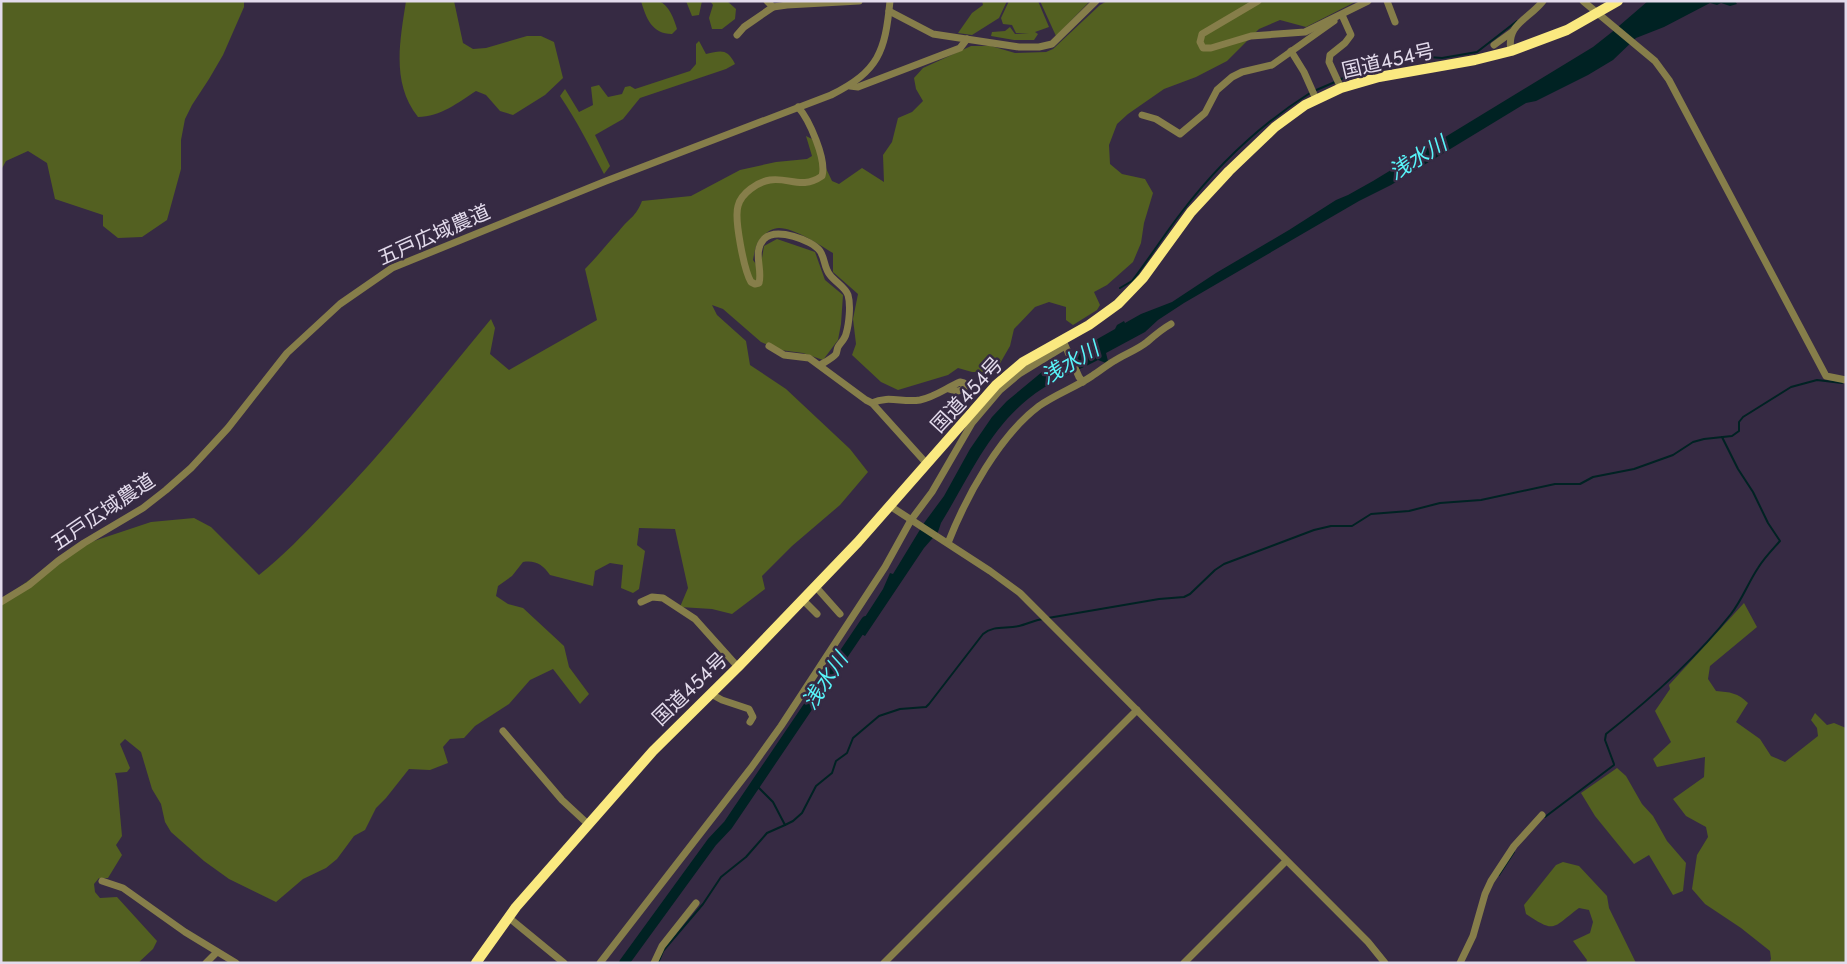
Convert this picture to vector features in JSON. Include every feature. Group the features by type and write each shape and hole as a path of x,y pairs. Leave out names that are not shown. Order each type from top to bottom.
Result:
{"highway":[{"name":"国道454号","path":"476,963 508,917 653,751 816,587 890,506 980,402 1009,373 1037,354 1065,345 1118,304 1143,278 1191,212 1223,177 1275,127 1316,99 1341,88 1378,77 1511,52 1567,30 1597,15 1618,1"}],"street":[{"path":"767,1 773,7"},
{"path":"737,35 744,27 773,7 858,1"},
{"name":"五戸広域農道","path":"1,602 29,585 84,543 143,508 166,490 191,468 228,428 287,353 340,304 392,268 606,181 850,86 868,70 878,57 887,29 890,1"},
{"path":"889,11 933,34 1019,47 1052,44 1096,1"},
{"path":"1258,1 1202,34 1200,42 1203,48 1211,48 1251,36 1305,32 1368,1"},
{"path":"1387,1 1395,22"},
{"path":"1494,45 1512,31 1543,1"},
{"path":"1583,1 1597,15 1655,61 1669,80 1826,376 1846,380"},
{"path":"1142,115 1156,119 1180,134 1204,113 1217,90 1232,77 1242,72 1272,65 1343,14"},
{"path":"1341,88 1329,62 1330,55 1352,35 1343,14"},
{"path":"1511,52 1509,41 1512,31"},
{"path":"850,86 858,87 960,48 967,39"},
{"path":"1291,51 1304,72 1316,99"},
{"path":"798,107 804,113 824,164 822,176 806,183 771,179 759,182 744,196 738,206 740,236 743,258 751,282 759,283 761,277 758,266 760,246 764,238 773,233 781,233 817,247 822,253 829,274 848,294 846,335 836,354 820,365"},
{"path":"945,542 995,453 1040,405 1105,368 1147,342 1156,332 1171,324"},
{"path":"600,963 751,768 781,726 885,567 932,492 960,442 983,409 1000,390 1019,374 1065,345 1081,380"},
{"path":"769,346 784,355 809,358 872,403 927,464"},
{"path":"872,403 879,399 889,398 918,400 934,396 949,388"},
{"path":"890,506 1020,593 1368,942 1385,963"},
{"path":"816,587 840,614"},
{"path":"641,602 652,597 663,598 695,619 738,667"},
{"path":"803,600 817,614"},
{"path":"711,694 722,700 748,708 753,716 750,722"},
{"path":"884,963 1137,710"},
{"path":"503,731 562,800 589,825"},
{"path":"1460,963 1473,936 1484,894 1491,881 1514,846 1542,815"},
{"path":"1184,963 1286,860"},
{"path":"102,882 123,888 216,953 236,963"},
{"path":"654,963 662,946 696,903"},
{"path":"508,917 564,963"},
{"path":"206,963 216,953"}],"green space":[{"path":"1,1 244,1 244,7 223,55 185,119 181,140 181,169 167,220 142,237 118,238 103,226 103,215 55,199 47,163 28,151 6,161 1,170"},
{"path":"406,1 454,1 463,43 473,49 486,48 527,36 541,36 554,42 563,78 545,95 513,115 500,111 486,95 476,91 442,112 418,117 409,104 401,76 400,46"},
{"path":"641,1 659,1 663,3 671,13 677,29 672,34 655,28 648,19"},
{"path":"686,1 702,1 699,15 692,16"},
{"path":"710,1 727,1 736,9 735,19 722,29 712,29 709,18 713,5"},
{"path":"982,1 1007,1 999,18 972,35 958,33 972,13 983,5"},
{"path":"1009,1 1038,1 1049,27 1035,32 1038,34 1034,40 1014,40 991,36 992,32 1005,31 1010,27 1015,34 1029,33 1016,33 1012,25 1003,24 1001,18"},
{"path":"1040,1 1090,1 1056,36"},
{"path":"1107,1 1357,1 1306,27 1280,20 1259,29 1227,61 1196,77 1164,89 1117,124 1109,145 1110,164 1122,174 1145,179 1153,193 1144,223 1141,243 1133,262 1107,285 1094,292 1100,305 1097,310 1073,325 1066,320 1066,307 1049,302 1035,307 1014,329 1010,346 995,372 972,372 958,368 948,375 898,390 881,382 852,355 856,344 853,319 858,294 833,272 833,253 792,231 776,228 766,233 756,246 753,260 758,267 764,246 777,239 815,252 825,280 843,295 838,340 823,360 803,353 780,350 761,342 723,309 712,305 717,315 746,341 750,365 786,389 850,449 868,472 840,505 792,546 762,576 765,589 732,614 712,609 680,607 688,588 675,529 639,528 637,545 645,551 639,589 633,593 621,588 623,565 610,563 595,571 593,586 550,575 539,564 523,562 512,576 498,586 496,596 508,604 523,608 564,646 569,667 589,694 580,704 553,669 530,680 509,704 475,726 464,738 450,739 443,747 448,763 430,770 409,769 376,808 365,830 354,836 337,859 326,868 303,879 276,902 229,879 204,861 171,832 165,822 161,804 152,789 141,752 125,739 120,744 130,768 127,772 115,773 122,836 116,845 122,855 108,878 99,878 94,884 95,892 100,898 117,897 157,941 153,949 138,963 1,963 1,600 76,547 151,522 194,518 211,527 259,575 301,537 369,465 491,319 495,328 490,354 509,370 597,320 585,269 635,214 642,201 691,196 740,170 776,162 807,159 812,156 806,136 812,139 832,181 839,184 862,168 884,182 883,155 892,142 898,118 912,112 923,101 916,89 914,78 923,68 971,46 991,46 1015,53 1046,52 1053,49 1100,5"},
{"path":"699,41 706,54 726,53 735,64 726,69 640,98 623,119 595,135 610,166 604,174 560,96 565,89 579,112 593,105 591,87 599,85 608,97 622,94 625,87 630,86 635,89 690,71 696,64 696,44"},
{"path":"1744,603 1757,627 1710,666 1708,679 1716,691 1734,694 1748,703 1736,722 1760,739 1771,756 1785,762 1818,736 1817,728 1811,720 1815,713 1827,725 1834,723 1846,728 1846,963 1769,963 1771,959 1770,951 1741,928 1705,904 1692,889 1697,855 1708,837 1706,827 1686,816 1673,799 1704,777 1705,757 1657,767 1653,759 1671,742 1655,711 1670,689 1669,685"},
{"path":"1617,768 1626,776 1667,841 1686,863 1683,891 1673,895 1649,855 1634,864 1595,816 1581,793"},
{"path":"1563,862 1579,866 1607,896 1609,908 1636,963 1586,963 1587,960 1573,941 1590,933 1593,922 1589,910 1579,908 1554,926 1543,924 1526,914 1524,905 1556,865"}],"water":[{"path":"1648,1 1735,1 1737,4 1730,6 1721,3 1717,5 1710,3 1664,27 1636,38 1613,60 1588,75 1536,101 1526,103 1391,185 1359,201 1184,303 1158,320 1145,332 1106,353 1108,361 1106,363 1098,360 1053,382 1036,393 1014,412 990,441 941,523 938,532 924,548 865,636 856,631 883,589 890,573 893,574 924,523 944,496 970,449 992,417 1007,401 1048,367 1115,329 1117,325 1124,321 1125,323 1141,314 1172,302 1336,200 1373,181 1593,47"}],"waterway":[{"path":"1339,80 1362,69 1406,59 1442,58 1477,52 1517,21"},
{"path":"1314,91 1335,82"},
{"path":"1120,288 1132,281 1181,213 1224,163 1274,118 1310,93"},
{"path":"1048,618 1159,599 1184,597 1190,594 1224,564 1314,530 1331,526 1352,526 1371,514 1409,511 1440,503 1481,500 1555,484 1580,484 1593,477 1634,469 1673,455 1693,442 1732,436 1739,431 1739,422 1743,417 1791,387 1817,380 1842,383"},
{"path":"1545,817 1614,765 1605,740 1606,734 1672,677 1718,630 1735,609 1760,564 1780,541 1768,523 1722,437"},
{"path":"785,825 802,813 816,786 832,773 836,761 847,753 853,738 879,716 900,709 926,707 987,631 996,628 1019,626 1043,619"},
{"name":"浅水川","path":"624,963 712,842 728,825 866,621"},
{"path":"658,963 663,951 703,904 721,877 746,857 767,833 785,825 773,802 756,785"},
{"path":"1499,875 1514,852"}]}
